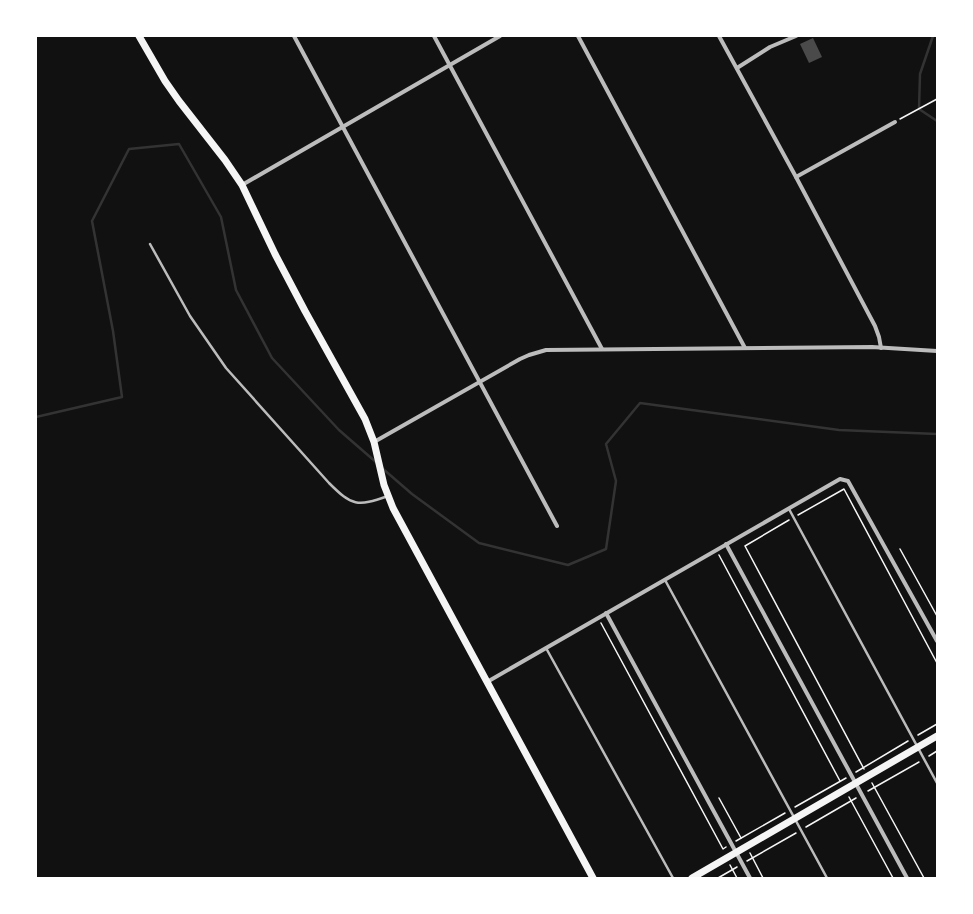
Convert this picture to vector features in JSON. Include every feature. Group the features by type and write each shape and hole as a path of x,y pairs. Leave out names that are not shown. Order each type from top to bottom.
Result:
{"main road":[{"path":"139,36 165,81 225,160 242,185 290,282 365,419 374,442 378,463 393,508 593,878"},
{"path":"692,878 937,736"}],"street":[{"path":"294,36 557,526"},
{"path":"434,36 602,349"},
{"path":"242,185 500,36"},
{"path":"578,36 745,348"},
{"path":"720,36 875,326 881,348"},
{"path":"737,68 770,47 796,36"},
{"path":"796,177 895,122"},
{"path":"374,442 520,359 538,352 555,349 881,348 937,351"},
{"path":"487,682 837,480 845,479 848,481 937,641"},
{"path":"726,544 907,878"},
{"path":"606,613 750,878"}],"lane":[{"path":"150,244 190,316 226,368 329,483 344,498 358,503 373,501 388,496"},
{"path":"788,508 937,783"},
{"path":"665,579 796,818 827,878"},
{"path":"546,648 673,878"}],"path":[{"path":"895,122 937,99"},
{"path":"924,878 745,546 844,489 937,663"},
{"path":"900,549 937,616"},
{"path":"716,550 893,878"},
{"path":"598,618 723,849 937,724"},
{"path":"718,878 937,751"},
{"path":"719,798 747,846 763,878"}],"building":[{"path":"813,38 822,57 809,63 800,44"}],"waterway":[{"path":"933,36 920,74 919,109 937,121"},
{"path":"36,417 122,397 113,331 92,221 129,149 179,144 221,217 236,290 272,358 339,430 377,463"},
{"path":"382,468 412,494 479,543 568,565 606,549 616,481 606,444 640,403 839,430 937,434"}]}
